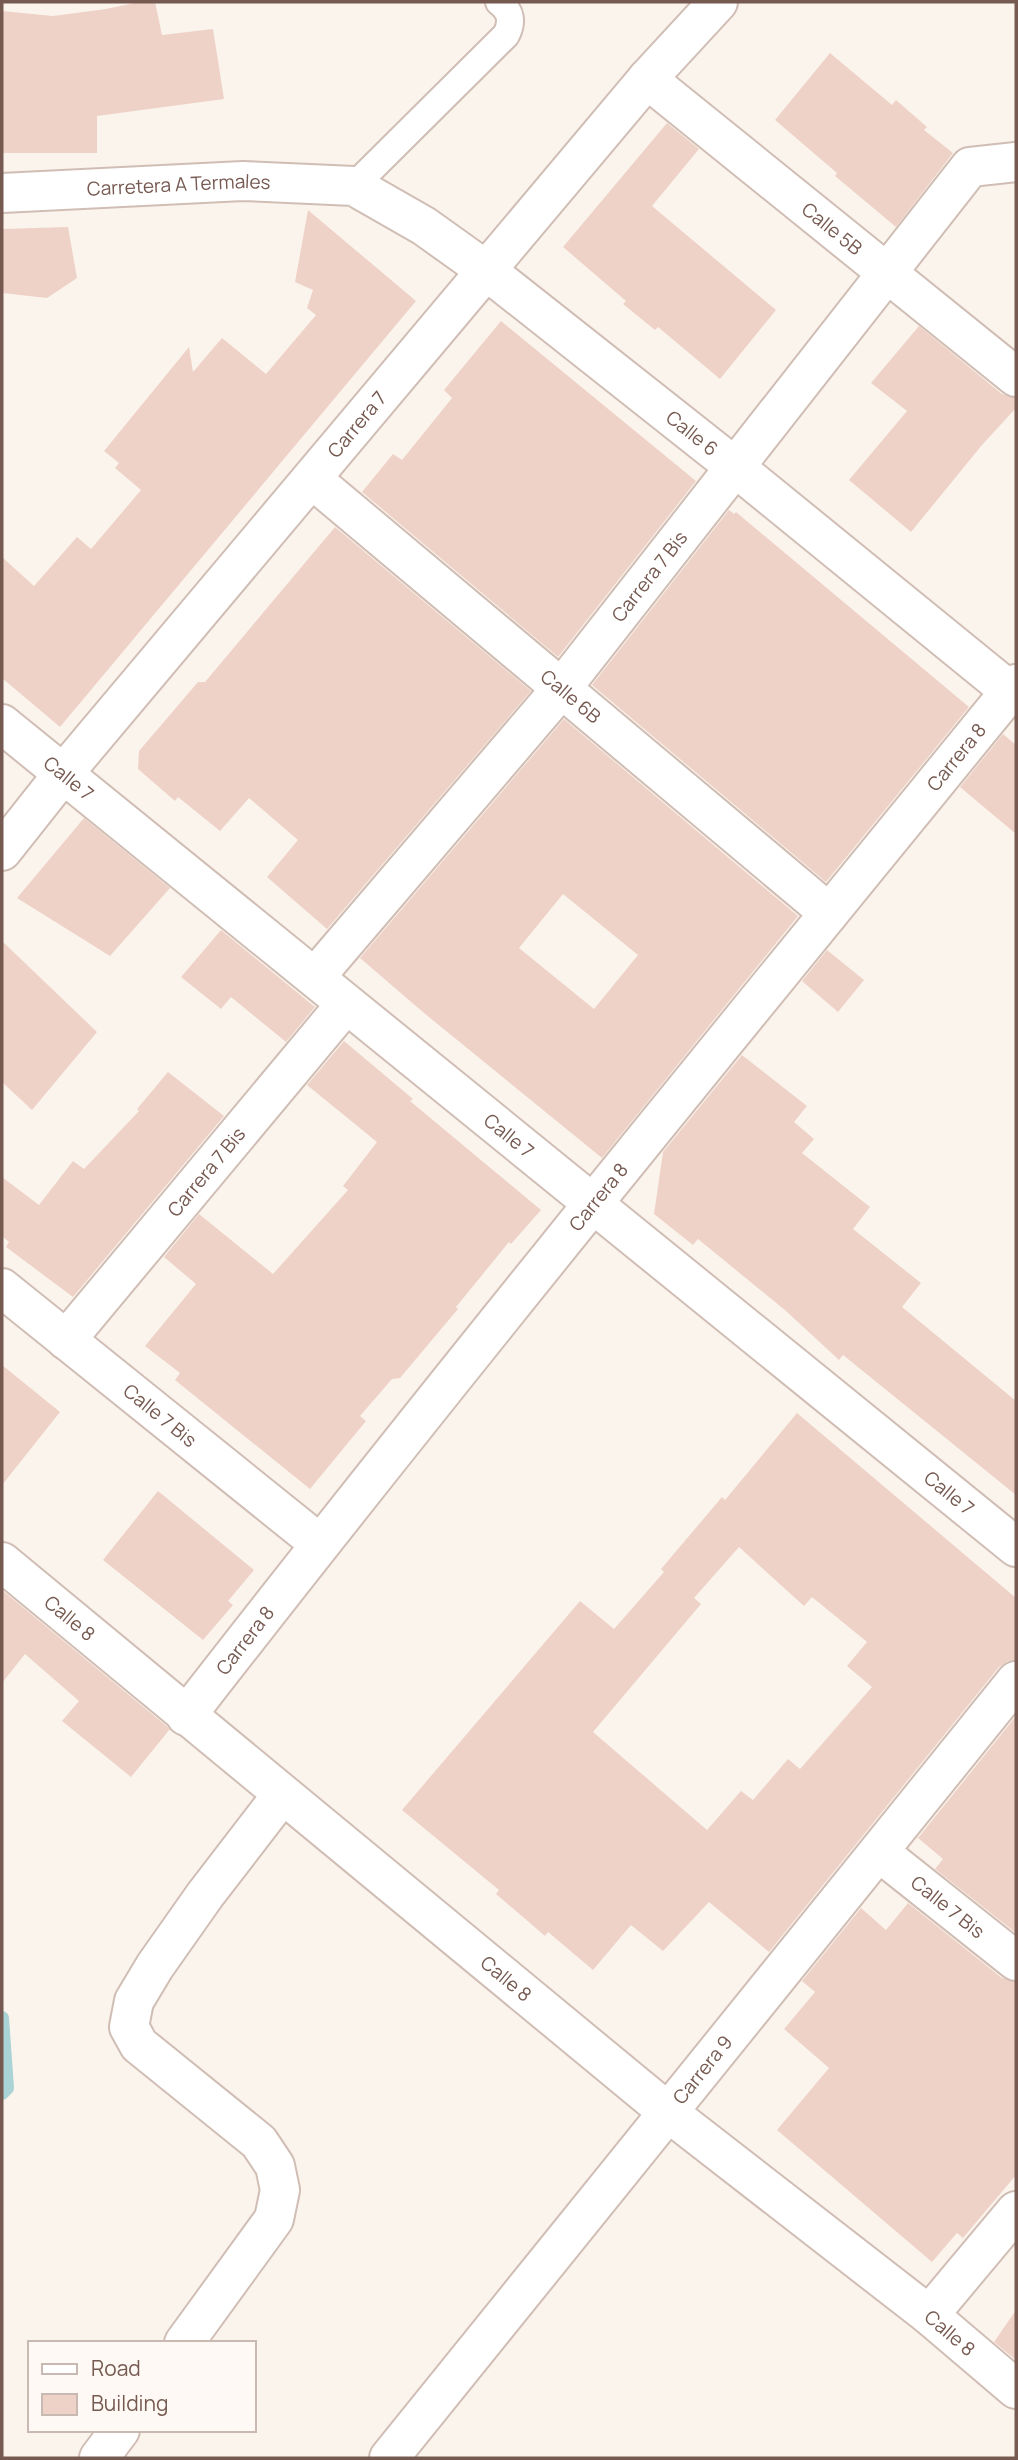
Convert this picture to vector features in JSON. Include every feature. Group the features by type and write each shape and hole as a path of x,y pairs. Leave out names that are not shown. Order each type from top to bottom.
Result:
{"street":[{"name":"Carrera 7","path":"2,851 63,774 647,79 718,2"},
{"name":"Calle 5B","path":"647,79 1016,377"},
{"name":"Carrera 7 Bis","path":"315,977 561,689 970,167 1016,162"},
{"name":"Carretera A Termales","path":"2,193 243,181 355,186"},
{"name":"Calle 6","path":"355,186 424,226 487,271 1014,690"},
{"name":"Calle 6B","path":"312,479 829,913"},
{"name":"Carrera 8","path":"187,1716 320,1544 592,1203 1014,690"},
{"name":"Calle 7","path":"2,724 1016,1547"},
{"name":"Carrera 7 Bis","path":"66,1340 346,1004"},
{"name":"Calle 7 Bis","path":"2,1288 320,1544"},
{"name":"Calle 8","path":"2,1562 668,2113 929,2315 1016,2389"},
{"name":"Carrera 9","path":"389,2458 1016,1681"},
{"path":"185,2341 274,2219 280,2190 275,2166 259,2142 139,2045 129,2027 134,2001 155,1965 282,1795"},
{"name":"Calle 7 Bis","path":"879,1852 1016,1961"},
{"path":"929,2315 1016,2211"},
{"path":"99,2458 118,2432"}],"lane":[{"path":"355,186 506,35 512,25 509,13 499,2"}],"building":[{"path":"139,2 155,2 162,35 213,29 224,99 97,116 97,153 2,153 2,11 53,16"},
{"path":"830,53 892,105 896,100 927,127 924,130 953,153 896,227 835,176 837,173 775,120"},
{"path":"667,123 699,149 652,206 776,310 720,379 658,327 655,330 623,304 626,301 563,247"},
{"path":"308,210 416,301 60,727 2,678 2,557 34,586 77,537 91,549 141,490 115,468 119,463 104,451 189,347 193,372 222,338 266,374 316,315 307,308 313,290 295,282"},
{"path":"68,227 77,278 47,298 2,293 2,229"},
{"path":"501,321 696,481 558,657 362,492 393,454 402,460 452,398 444,390"},
{"path":"919,326 1002,394 1016,398 1016,408 911,532 849,480 907,411 871,383"},
{"path":"729,510 734,514 736,512 969,707 826,882 592,685"},
{"path":"335,527 531,691 327,929 267,877 298,840 249,798 220,831 178,797 175,801 138,769 139,751 198,682 205,682"},
{"path":"564,719 798,916 602,1158 360,958","holes":["563,894 638,955 594,1009 519,948"]},
{"path":"1003,734 1016,745 1016,834 960,787"},
{"path":"84,818 170,888 110,956 17,898"},
{"path":"221,930 315,1007 286,1042 231,997 221,1009 181,977"},
{"path":"2,941 97,1032 32,1110 2,1082"},
{"path":"827,950 864,980 838,1012 802,981"},
{"path":"344,1041 413,1099 410,1101 541,1210 511,1244 509,1242 456,1307 458,1309 400,1378 392,1379 360,1416 366,1421 310,1489 175,1380 180,1373 145,1346 196,1284 164,1257 199,1214 273,1274 348,1190 343,1186 377,1142 307,1085"},
{"path":"742,1055 807,1106 794,1122 814,1139 802,1153 870,1207 853,1229 921,1283 902,1307 1016,1401 1016,1495 843,1355 839,1360 786,1311 698,1239 693,1245 654,1214 663,1152"},
{"path":"168,1072 224,1116 73,1297 6,1247 9,1242 2,1236 2,1177 39,1205 73,1161 84,1169 139,1111 137,1109"},
{"path":"2,1365 60,1412 2,1485"},
{"path":"797,1413 1016,1598 1016,1660 1008,1661 999,1667 769,1952 709,1902 663,1951 631,1925 593,1970 548,1932 545,1936 496,1894 499,1890 402,1810 580,1601 614,1629 664,1572 661,1569 722,1497 725,1500","holes":["739,1547 804,1606 812,1597 867,1642 847,1666 872,1687 800,1769 788,1759 753,1800 741,1791 707,1830 593,1732 701,1604 694,1598"]},
{"path":"158,1491 254,1570 228,1601 233,1605 203,1640 103,1560"},
{"path":"2,1590 170,1729 131,1777 62,1721 79,1701 25,1654 2,1683"},
{"path":"1016,1716 1016,1933 935,1869 943,1859 918,1838"},
{"path":"908,1903 1002,1978 1016,1982 1016,2175 963,2238 957,2233 932,2262 777,2130 829,2068 784,2029 815,1992 802,1981 861,1908 886,1930"},
{"path":"1016,2310 1016,2360 994,2342"}],"waterway":[{"path":"2,2018 7,2088 2,2093"}]}
